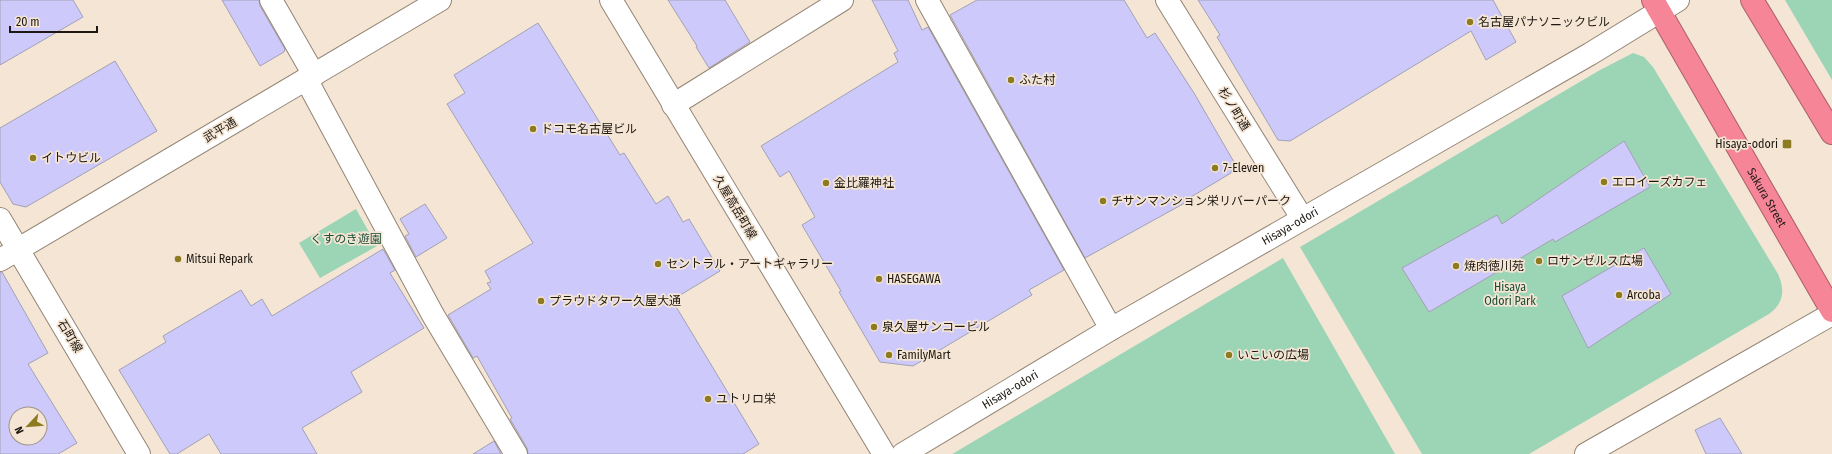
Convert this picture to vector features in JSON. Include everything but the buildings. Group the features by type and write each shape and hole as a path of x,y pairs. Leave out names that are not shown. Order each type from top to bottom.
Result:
{"highway":[{"path":"1752,0 1832,133"},
{"name":"Sakura Street","path":"1656,5 1832,313"}],"street":[{"path":"271,0 433,315 516,454"},
{"name":"武平通","path":"9,254 440,0"},
{"name":"久屋高岳町線","path":"611,0 884,454"},
{"path":"673,105 842,0"},
{"path":"928,0 1111,329"},
{"name":"杉ノ町通","path":"1166,0 1302,218"},
{"name":"Hisaya-odori","path":"904,454 1111,329 1590,54 1656,5 1678,0"},
{"name":"石町線","path":"0,219 9,254 139,454"},
{"path":"1586,454 1832,313"}],"green space":[{"path":"1785,0 1832,0 1832,80"},
{"name":"Hisaya Odori Park","path":"1633,53 1644,57 1653,67 1778,274 1782,285 1782,296 1778,305 1769,314 1529,454 1422,454 1300,247 1600,70"},
{"name":"くすのき遊園","path":"356,209 377,246 320,278 299,243"},
{"name":"いこいの広場","path":"1283,258 1395,454 952,454 954,453"}],"place":[{"name":"名古屋パナソニックビル","path":"1470,22"},
{"name":"ふた村","path":"1011,80"},
{"name":"ドコモ名古屋ビル","path":"533,129"},
{"name":"Hisaya-odori","path":"1787,144"},
{"name":"イトウビル","path":"33,158"},
{"name":"7-Eleven","path":"1215,168"},
{"name":"エロイーズカフェ","path":"1604,182"},
{"name":"金比羅神社","path":"826,183"},
{"name":"チサンマンション栄リバーパーク","path":"1103,201"},
{"name":"Mitsui Repark","path":"178,259"},
{"name":"ロサンゼルス広場","path":"1539,261"},
{"name":"セントラル・アートギャラリー","path":"658,264"},
{"name":"焼肉徳川苑","path":"1456,266"},
{"name":"HASEGAWA","path":"879,279"},
{"name":"Arcoba","path":"1619,295"},
{"name":"プラウドタワー久屋大通","path":"541,301"},
{"name":"泉久屋サンコービル","path":"874,327"},
{"name":"FamilyMart","path":"889,355"},
{"name":"いこいの広場","path":"1229,355"},
{"name":"ユトリロ栄","path":"708,399"}]}
